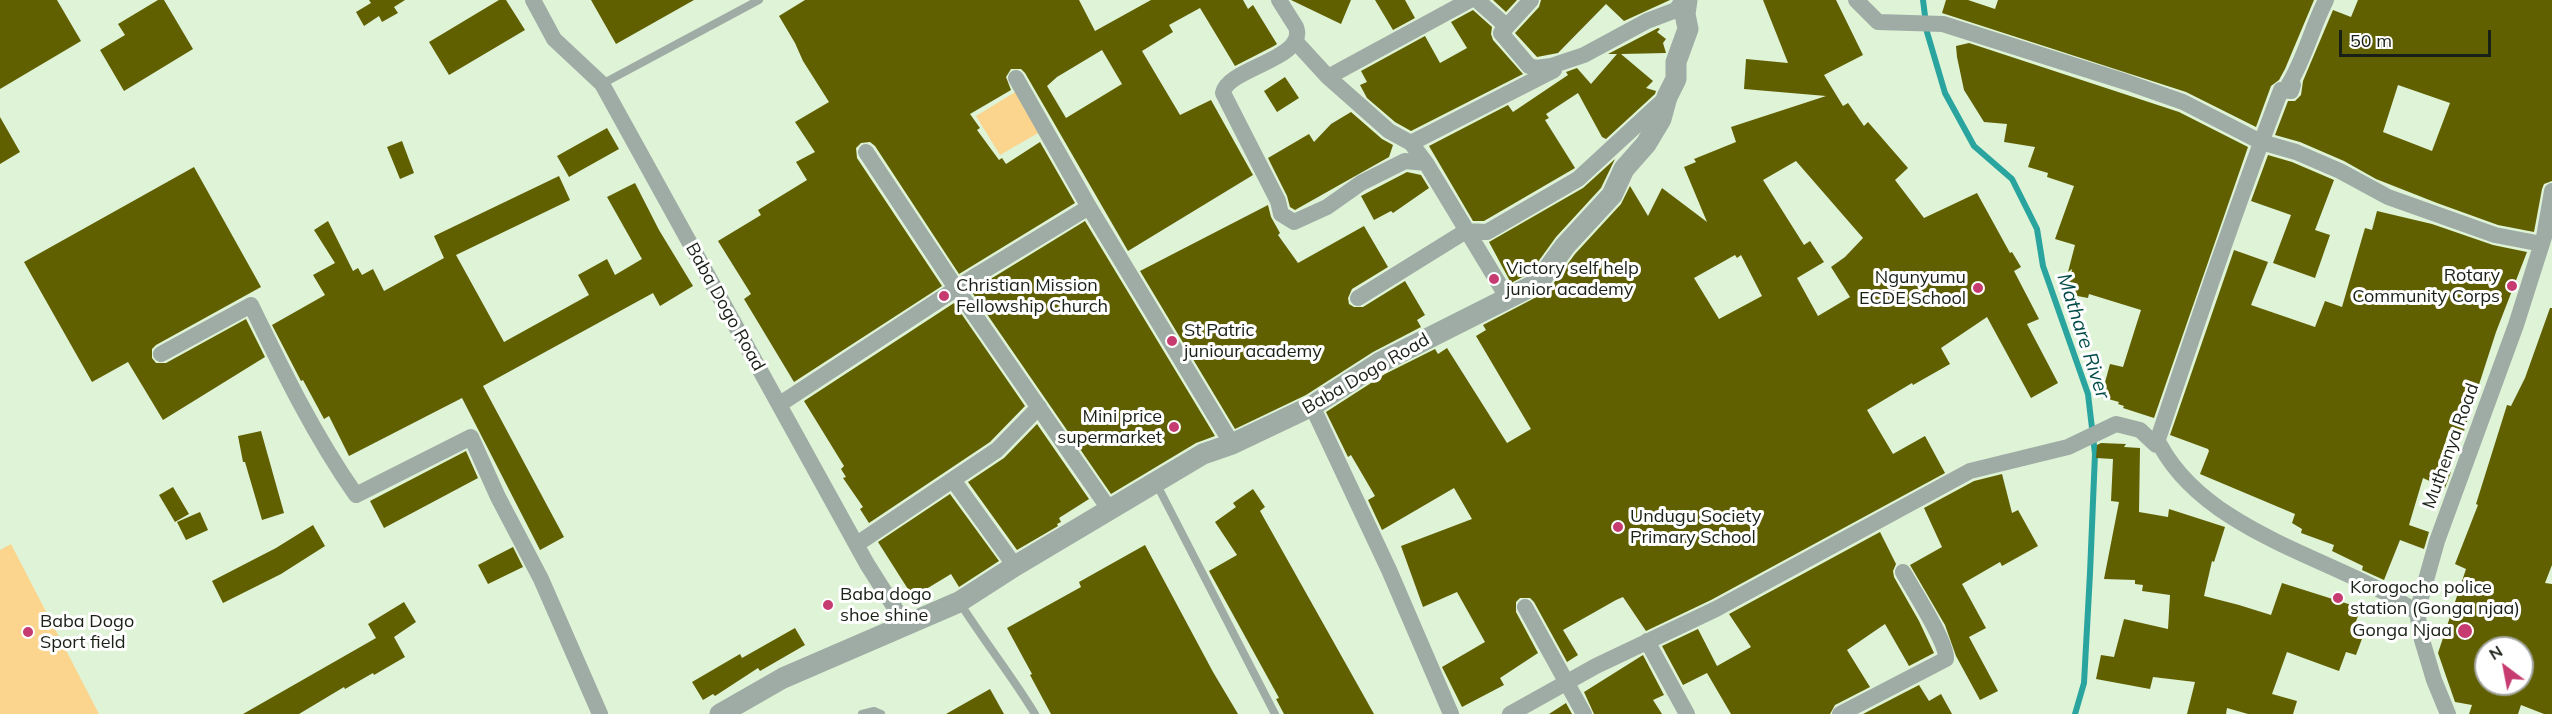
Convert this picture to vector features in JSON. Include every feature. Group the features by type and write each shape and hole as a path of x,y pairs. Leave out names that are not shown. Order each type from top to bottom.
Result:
{"street":[{"name":"Baba Dogo Road","path":"533,0 554,39 602,84 857,544 905,624"},
{"path":"1279,0 1298,32 1295,41 1272,59 1228,83 1222,93 1278,201 1281,214 1294,222 1327,207 1361,183 1405,161 1426,163"},
{"path":"1328,77 1470,0"},
{"path":"1478,0 1505,25 1501,33"},
{"path":"1501,33 1531,0"},
{"path":"1411,143 1647,21 1676,10 1683,0"},
{"name":"Baba Dogo Road","path":"720,714 783,678 959,602 1014,566 1203,454 1232,444 1312,406 1379,363 1538,283 1565,246 1612,195 1623,169 1646,144 1661,119 1667,97 1676,79 1676,62 1688,29 1685,14 1687,0"},
{"path":"1856,0 1878,22 1943,24 2183,102 2261,142 2296,152 2340,171 2388,197 2495,235 2546,242"},
{"path":"2156,445 2261,142 2281,90 2291,91 2293,85 2289,84 2326,0"},
{"path":"1501,33 1529,66 1536,68 1551,66 1584,55"},
{"path":"1295,41 1328,77 1389,131 1411,143 1426,163 1507,297"},
{"path":"1016,78 1089,207 1232,444"},
{"path":"1358,298 1466,231 1487,232 1578,179 1667,97"},
{"path":"866,152 956,288 1109,509"},
{"name":"Muthenya Road","path":"2448,714 2428,660 2417,612 2437,541 2546,242 2552,191"},
{"path":"780,404 956,288 1089,207"},
{"path":"161,354 251,305 293,392 330,458 356,495 471,437 498,497 541,579 600,714"},
{"path":"1312,406 1389,570 1451,714"},
{"path":"857,544 997,450 1039,407"},
{"path":"1510,714 1566,682 1716,609 1970,471 2068,447 2116,424 2135,428 2156,445 2160,445 2173,466 2214,504 2261,534 2291,550 2376,587 2417,612"},
{"path":"952,480 1014,566"},
{"path":"1840,714 1946,659 1941,640 1903,572"},
{"path":"1525,607 1584,714"},
{"path":"1647,641 1687,714"}],"lane":[{"path":"602,84 759,0"},
{"path":"1156,483 1275,714"},
{"path":"959,602 1035,714"},
{"path":"862,714 874,711 881,714"}],"shaded area":[{"path":"1017,91 1040,132 1000,155 976,116"},
{"name":"Baba Dogo Sport field","path":"11,544 99,714 0,714 0,550"}],"building":[{"path":"0,0 57,0 81,41 0,89"},
{"path":"158,0 164,0 193,49 124,91 100,50 125,35 118,24"},
{"path":"369,0 405,0 394,7 398,13 382,22 379,16 364,26 356,12 371,3"},
{"path":"499,0 506,0 525,30 449,75 429,42"},
{"path":"591,0 694,0 616,44"},
{"path":"805,0 1079,0 1095,31 1151,0 1243,0 1248,9 1253,5 1277,44 1235,66 1200,8 1169,25 1173,32 1142,51 1180,115 1211,100 1253,175 1128,251 1025,73 1021,69 1011,69 1006,77 1011,90 970,114 980,128 977,130 999,160 1002,158 1006,164 1040,142 1075,203 959,274 875,146 870,142 861,143 856,148 857,158 942,286 794,382 744,299 751,294 718,241 761,215 758,210 807,180 796,162 815,152 795,122 829,102 803,61 779,16","holes":["1102,50 1122,84 1066,118 1047,86 1057,77"]},
{"path":"1291,0 1351,0 1341,24"},
{"path":"1375,0 1405,0 1415,18 1393,30"},
{"path":"1493,0 1517,0 1506,12"},
{"path":"1541,0 1670,0 1624,21 1606,4 1558,53 1537,57 1515,33 1539,7"},
{"path":"1763,0 1836,0 1863,55 1824,75 1843,106 1848,103 1864,126 1868,122 1908,168 1895,180 1924,218 1977,193 2010,253 2012,252 2021,267 2014,271 2039,319 2027,324 2058,383 2031,398 1987,317 1941,348 1950,364 1913,385 1912,383 1867,410 1893,454 1925,436 1945,473 1711,600 1646,631 1623,597 1616,600 1563,630 1578,655 1567,662 1534,602 1530,598 1520,598 1516,602 1516,612 1538,653 1500,678 1504,685 1462,707 1442,667 1485,642 1457,592 1423,607 1401,546 1472,519 1454,488 1382,530 1368,500 1375,496 1351,455 1348,457 1326,412 1385,374 1435,349 1438,354 1447,348 1507,443 1531,429 1476,336 1486,330 1483,325 1548,291 1575,254 1621,204 1630,186 1648,216 1662,188 1707,222 1684,167 1696,162 1694,159 1736,142 1731,127 1826,96 1744,89 1746,59 1788,63","holes":["1796,161 1863,238 1845,257 1831,267 1850,297 1818,316 1797,278 1824,262 1810,241 1804,245 1763,180","1735,255 1737,258 1741,255 1762,296 1719,319 1694,278"]},
{"path":"1946,0 1968,0 1995,9 1998,0 2314,0 2285,69 2279,80 2271,86 2256,127 2186,92 1942,13"},
{"path":"2358,0 2552,0 2552,181 2544,184 2542,189 2534,232 2498,225 2437,203 2376,179 2344,161 2300,142 2275,135 2288,101 2295,101 2301,95 2303,81 2333,10 2351,17","holes":["2398,85 2450,103 2432,151 2383,132"]},
{"path":"1473,10 1492,27 1493,40 1523,74 1411,131 1395,122 1367,98 1360,85 1367,82 1361,71 1425,36 1440,63 1467,48 1451,22"},
{"path":"1660,29 1657,32 1666,39 1663,43 1666,53 1621,54 1653,81 1646,88 1656,91 1655,94 1606,139 1602,137 1578,93 1546,114 1549,118 1545,120 1575,168 1484,221 1473,221 1429,146 1508,105 1513,112 1568,75 1566,72 1577,68 1591,84 1617,54 1608,54"},
{"path":"1969,43 2179,112 2248,147 2154,418 2123,408 2124,406 2118,404 2119,402 2101,397 2110,364 2123,367 2141,310 2089,294 2088,298 2067,294 2072,269 2068,272 2075,245 2055,239 2074,186 2047,177 2048,173 2028,167 2035,147 2004,142 2007,124 1984,122 1964,90 1957,57 1956,46"},
{"path":"1285,77 1299,98 1277,112 1264,91"},
{"path":"1351,112 1382,139 1393,145 1389,157 1295,210 1290,207 1268,158 1309,134 1314,142 1331,124"},
{"path":"0,117 20,152 0,164"},
{"path":"607,128 619,149 569,177 557,156"},
{"path":"402,141 414,173 400,179 387,147"},
{"path":"2268,155 2292,162 2334,180 2315,230 2330,235 2315,278 2273,263 2291,215 2251,201"},
{"path":"1615,159 1601,188 1556,237 1530,273 1511,283 1489,242 1583,188"},
{"path":"194,167 261,287 156,345 152,349 152,358 156,363 166,363 246,319 265,357 163,420 128,362 92,382 24,262"},
{"path":"1407,172 1421,175 1429,188 1393,213 1391,211 1374,220 1361,196"},
{"path":"559,176 570,200 456,255 504,342 589,295 578,275 607,259 615,275 642,259 607,197 635,183 659,230 693,286 660,306 653,293 483,386 564,537 540,550 462,398 349,456 329,416 324,419 303,380 301,381 272,325 325,295 313,275 335,263 314,230 328,221 353,271 358,268 362,275 373,269 384,291 444,258 434,236"},
{"path":"1268,205 1271,217 1280,233 1278,235 1298,263 1364,226 1388,267 1352,289 1348,298 1349,304 1354,307 1363,307 1405,281 1425,315 1417,320 1421,327 1373,352 1306,395 1235,429 1140,271"},
{"path":"2377,211 2432,224 2493,245 2527,252 2496,332 2463,434 2449,430 2438,466 2451,472 2445,488 2423,478 2409,525 2429,532 2424,549 2400,540 2384,580 2362,570 2363,566 2332,551 2334,545 2301,533 2302,529 2292,523 2295,514 2200,474 2208,449 2170,435 2234,250 2268,262 2251,305 2315,327 2325,301 2342,307 2365,228 2372,230"},
{"path":"1085,221 1215,436 1196,443 1111,494 971,291"},
{"path":"954,303 1025,406 990,442 869,523 860,509 863,507 843,478 846,477 841,469 844,466 804,401"},
{"path":"2550,308 2552,308 2552,565 2545,583 2552,584 2552,714 2544,714 2521,705 2518,714 2469,714 2472,705 2455,702 2438,653 2466,569 2455,564 2478,505 2476,504 2507,405 2511,406 2525,378"},
{"path":"1037,424 1089,499 1059,518 1061,522 1057,524 1058,526 1017,550 968,482 1004,458"},
{"path":"261,431 284,513 262,520 245,462 243,462 238,436"},
{"path":"2101,443 2126,444 2124,447 2140,448 2139,512 2168,517 2169,509 2225,527 2214,562 2212,561 2204,596 2271,615 2282,583 2361,608 2352,632 2363,636 2356,655 2346,652 2339,671 2287,652 2272,694 2297,701 2293,714 2248,714 2227,708 2226,714 2187,714 2195,682 2153,677 2150,689 2096,679 2101,655 2114,657 2124,619 2168,629 2170,595 2142,591 2143,585 2135,584 2135,580 2104,579 2119,502 2111,501 2113,459 2096,458 2097,445"},
{"path":"466,451 478,478 384,528 370,501"},
{"path":"2002,474 2012,513 2018,510 2038,546 2002,566 2000,562 1962,584 1986,628 1969,637 1998,691 1980,700 1956,656 1945,625 1910,565 1942,547 1924,508 1974,481"},
{"path":"173,487 189,514 175,522 159,495"},
{"path":"1253,489 1265,507 1260,511 1374,714 1284,714 1276,699 1279,698 1209,571 1237,555 1215,522 1236,507 1233,503"},
{"path":"950,494 999,561 959,587 951,574 913,597 878,542"},
{"path":"200,512 208,530 186,540 177,522"},
{"path":"313,525 325,546 281,574 223,603 212,581 276,548"},
{"path":"1880,532 1896,564 1893,571 1894,577 1934,653 1909,666 1885,624 1847,650 1870,687 1835,705 1830,714 1731,714 1707,673 1683,685 1662,646 1698,629 1717,666 1751,647 1729,614"},
{"path":"1145,545 1238,714 1051,714 1007,628 1081,587 1079,582"},
{"path":"513,547 523,567 488,584 478,565"},
{"path":"404,602 416,622 394,637 405,657 374,675 373,673 345,689 344,687 299,714 243,714 376,638 368,624"},
{"path":"795,628 805,645 760,671 758,668 715,696 713,694 703,700 692,682 740,654 742,658"},
{"path":"1643,655 1664,695 1653,700 1662,714 1594,714 1584,692"},
{"path":"1919,685 1929,701 1941,694 1952,714 1863,714"},
{"path":"990,689 1004,714 946,714"},
{"path":"1566,703 1572,714 1549,714"}],"waterway":[{"name":"Mathare River","path":"1923,0 1927,32 1945,93 1974,146 2012,179 2037,229 2043,266 2088,394 2095,454 2084,683 2075,714"}],"place":[{"name":"Victory self help junior academy","path":"1494,279"},
{"name":"Rotary Community Corps","path":"2512,286"},
{"name":"Ngunyumu ECDE School","path":"1978,288"},
{"name":"Christian Mission Fellowship Church","path":"944,296"},
{"name":"St Patric juniour academy","path":"1172,341"},
{"name":"Mini price supermarket","path":"1174,427"},
{"name":"Undugu Society Primary School","path":"1618,527"},
{"name":"Korogocho police station (Gonga njaa)","path":"2338,598"},
{"name":"Baba dogo shoe shine","path":"828,605"},
{"name":"Gonga Njaa","path":"2465,631"},
{"name":"Baba Dogo Sport field","path":"28,632"}]}
